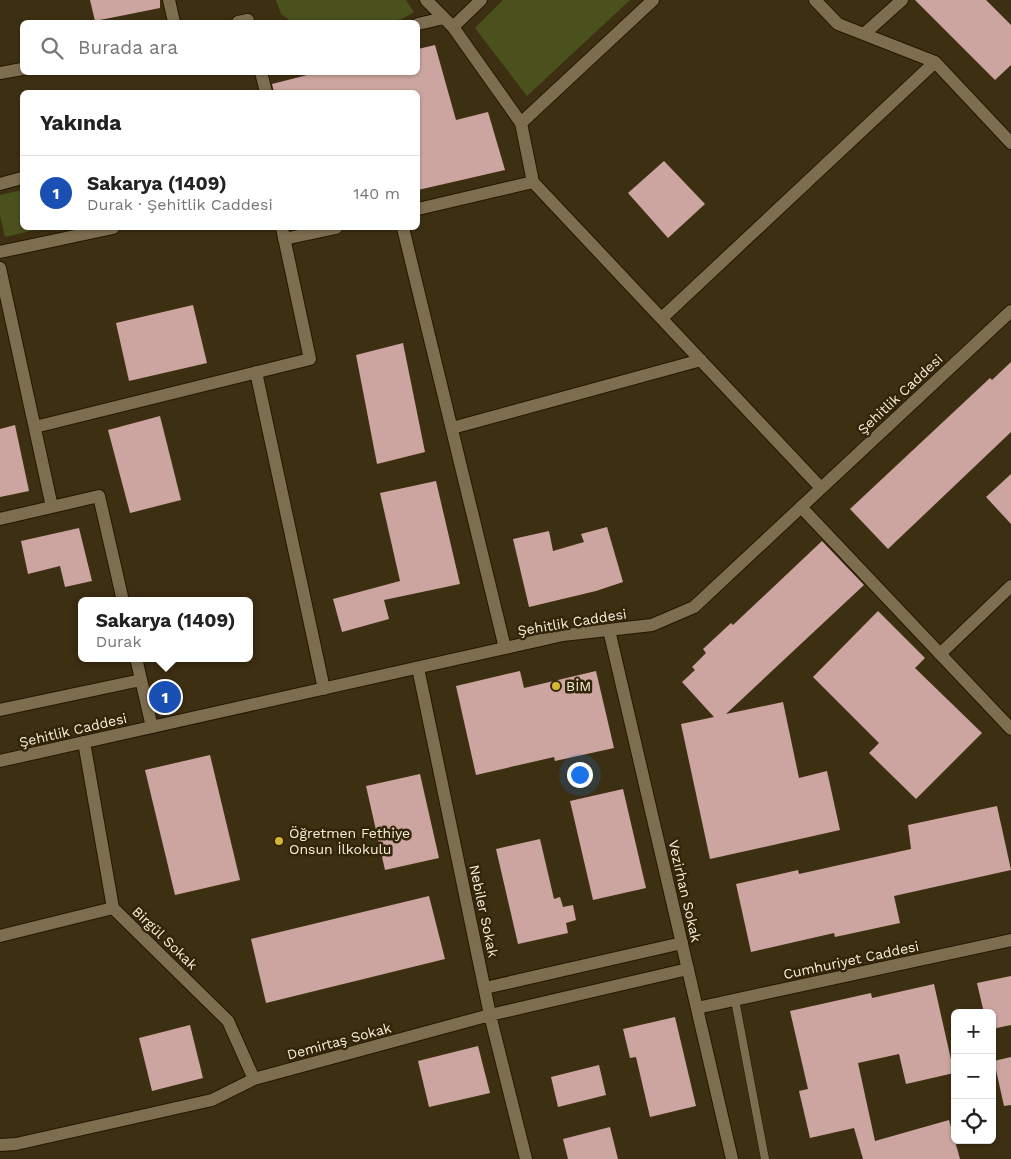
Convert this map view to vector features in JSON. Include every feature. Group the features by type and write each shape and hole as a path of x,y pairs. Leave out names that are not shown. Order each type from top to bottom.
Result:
{"street":[{"path":"169,0 174,20"},
{"path":"426,0 448,22 521,123 533,182 821,488"},
{"path":"420,24 448,22 481,0"},
{"path":"521,123 653,0"},
{"path":"815,0 838,24 935,62 1011,143"},
{"path":"864,34 902,0"},
{"path":"662,318 935,62"},
{"path":"0,73 20,68"},
{"path":"262,75 266,90"},
{"path":"0,184 20,179"},
{"path":"420,209 533,182"},
{"path":"0,252 104,230"},
{"path":"35,427 310,359 283,234 318,230"},
{"path":"404,230 505,648"},
{"path":"0,268 2,286 52,506"},
{"name":"Şehitlik Caddesi","path":"0,761 563,635 652,624 694,607 1011,312"},
{"path":"452,428 701,360"},
{"path":"256,372 324,689"},
{"path":"0,519 99,496 122,597"},
{"path":"801,507 1011,729"},
{"path":"940,654 1011,586"},
{"name":"Vezirhan Sokak","path":"609,630 732,1159"},
{"path":"137,662 152,727"},
{"name":"Nebiler Sokak","path":"418,668 490,1015 526,1159"},
{"path":"0,710 141,680"},
{"name":"Birgül Sokak","path":"84,742 113,908 228,1021 254,1079"},
{"path":"0,936 113,908"},
{"name":"Cumhuriyet Caddesi","path":"697,1008 1011,940"},
{"path":"485,988 682,943"},
{"name":"Demirtaş Sokak","path":"0,1145 16,1144 212,1100 254,1079 490,1015 688,969"}],"lane":[{"path":"735,1000 765,1159"}],"green space":[{"path":"276,0 406,0 414,12 402,19 396,20 289,20 281,14"},
{"path":"503,0 630,0 527,96 475,28"},
{"path":"20,190 20,230 35,230 5,237 0,216 0,195"}],"building":[{"path":"90,0 160,0 160,8 95,20"},
{"path":"915,0 986,0 1011,25 1011,65 995,80"},
{"path":"435,45 456,120 488,112 505,170 420,190 420,90 274,90 272,84 307,75 420,75 420,49"},
{"path":"664,161 705,204 668,238 628,193"},
{"path":"193,305 207,363 129,381 116,323"},
{"path":"403,343 425,452 377,464 356,355"},
{"path":"1011,362 1011,432 888,549 850,509 990,378 992,380"},
{"path":"160,416 181,500 130,513 108,430"},
{"path":"15,425 29,491 0,497 0,429"},
{"path":"1011,474 1011,524 986,497"},
{"path":"436,481 460,584 384,600 389,619 342,632 333,599 400,581 380,493"},
{"path":"607,527 623,582 596,591 529,607 513,539 549,531 553,551 584,542 581,534"},
{"path":"79,528 92,581 65,587 60,566 28,574 21,541"},
{"path":"822,541 864,585 726,714 783,702 799,778 827,771 840,830 710,859 681,724 714,717 682,682 695,670 692,667 706,653 703,649 731,623 733,625"},
{"path":"878,611 925,658 915,668 982,733 916,799 869,753 879,743 813,677"},
{"path":"520,671 524,688 596,671 614,748 555,761 554,757 476,775 456,686"},
{"path":"210,755 240,880 175,895 145,770"},
{"path":"420,774 439,858 385,870 366,786"},
{"path":"623,789 646,888 593,900 570,801"},
{"path":"997,806 1011,870 894,896 900,923 835,937 834,933 751,952 736,884 798,870 799,874 911,849 908,825"},
{"path":"540,839 554,899 560,897 563,907 573,905 576,920 566,923 568,933 518,944 496,849"},
{"path":"429,896 445,959 266,1003 251,939"},
{"path":"1011,976 1011,1025 996,1028 996,1009 983,1009 977,983"},
{"path":"934,984 951,1060 951,1074 906,1084 899,1054 858,1063 875,1141 949,1120 951,1144 956,1144 960,1159 863,1159 854,1128 810,1138 799,1091 808,1089 790,1011 871,993 872,998"},
{"path":"675,1017 696,1106 650,1117 636,1057 630,1058 623,1029"},
{"path":"190,1025 203,1078 152,1091 139,1038"},
{"path":"478,1046 490,1093 429,1107 418,1061"},
{"path":"1011,1057 1011,1105 1004,1106 996,1070 996,1061"},
{"path":"599,1065 606,1095 558,1107 551,1077"},
{"path":"610,1127 618,1159 568,1159 563,1139"}],"place":[{"name":"BİM","path":"556,686"},
{"name":"Sakarya (1409)","path":"165,697"},
{"name":"Öğretmen Fethiye Onsun İlkokulu","path":"279,841"}]}
